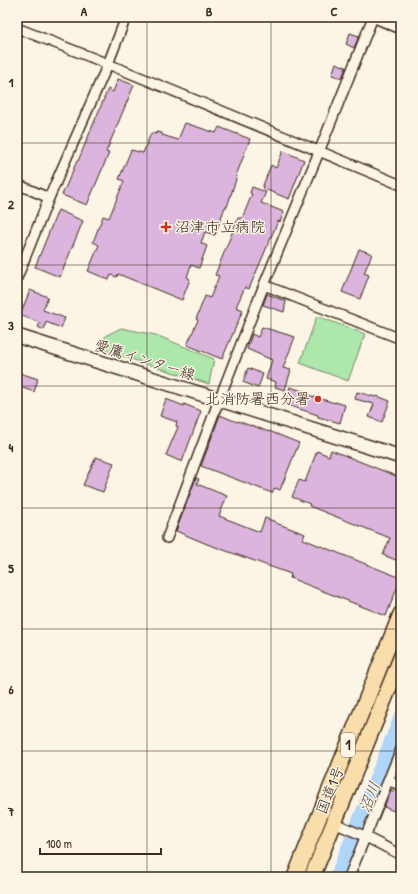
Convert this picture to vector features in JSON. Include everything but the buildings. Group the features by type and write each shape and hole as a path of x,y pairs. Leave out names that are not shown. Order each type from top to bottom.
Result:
{"highway":[{"name":"国道1号","path":"295,877 401,614"},
{"name":"国道1号","path":"312,877 339,825 401,658"}],"main road":[{"name":"愛鷹インター線","path":"17,336 401,457"}],"street":[{"path":"17,278 49,198 108,64 126,17"},
{"path":"167,538 264,285 374,17 401,28"},
{"path":"17,28 401,185"},
{"path":"17,184 49,198"},
{"path":"264,285 401,339"},
{"path":"349,877 364,836 401,748"},
{"path":"388,780 401,786"},
{"path":"339,825 401,855"}],"green space":[{"path":"317,316 365,334 348,381 300,363"},
{"path":"121,328 156,335 214,359 209,384 106,351 105,336"}],"waterway":[{"name":"沼川","path":"337,877 401,718"}],"place":[{"name":"沼津市立病院","path":"166,227"},
{"name":"北消防署西分署","path":"318,399"}]}
